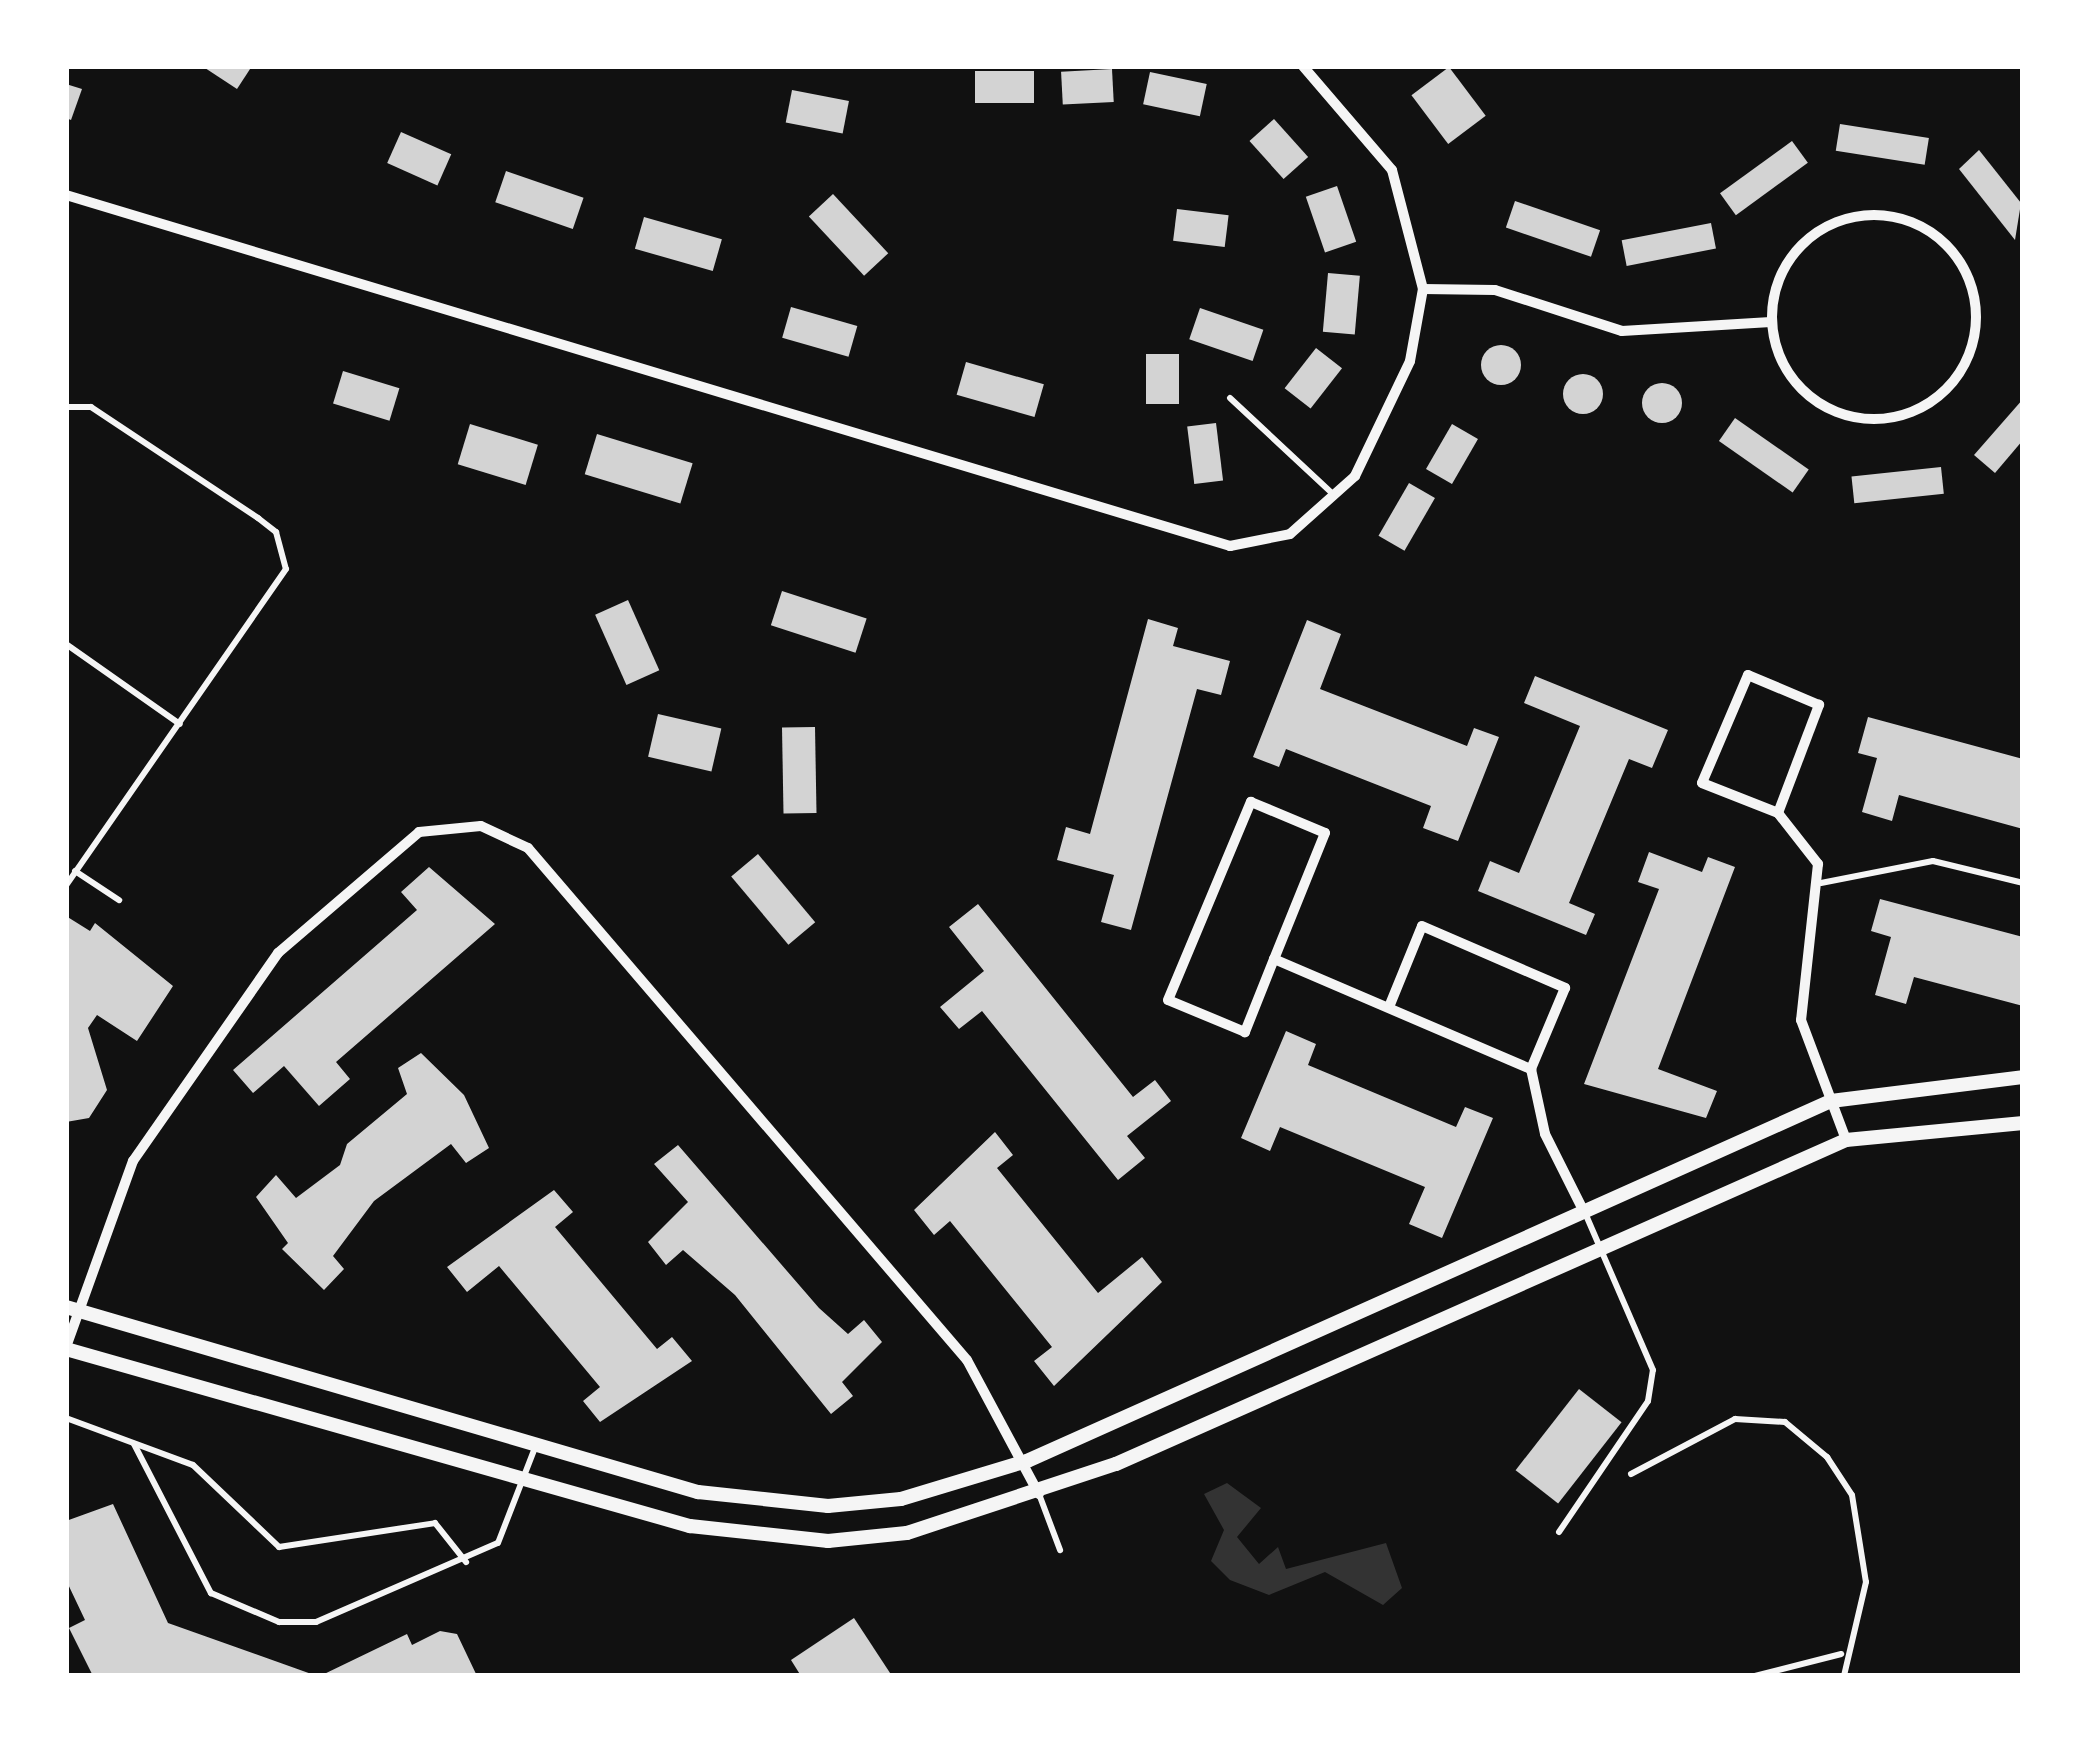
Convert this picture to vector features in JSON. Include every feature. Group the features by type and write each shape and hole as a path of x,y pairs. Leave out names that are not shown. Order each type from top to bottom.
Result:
{"street":[{"path":"66,195 1187,541 1290,533 1337,498 1410,361 1423,289 1392,170 1303,66"},
{"path":"1859,214 1934,232 1959,257 1978,322 1943,394 1900,417 1852,418 1791,379 1771,322 1780,274 1805,240 1859,214"},
{"path":"1423,289 1495,290 1622,331 1771,322"},
{"path":"1778,813 1820,705 1748,675 1702,783 1778,813 1821,883 1799,979 1846,1140"},
{"path":"1251,802 1325,833 1274,958 1245,1032 1168,1000 1251,802"},
{"path":"1039,1494 1027,1461 967,1360 528,848 481,826 419,832 278,953 133,1161 71,1308 66,1348 690,1526 828,1540 907,1534 1039,1494 1846,1140 2023,1123"},
{"path":"1389,1007 1422,926 1565,988 1531,1069 1545,1134 1584,1212"},
{"path":"1274,958 1531,1069"},
{"path":"71,1308 698,1492 828,1505 901,1499 1027,1461 1831,1101 2023,1077"}],"lane":[{"path":"1229,398 1337,498"},
{"path":"66,407 91,406 258,518 285,554 276,590 66,885"},
{"path":"66,644 180,724"},
{"path":"1821,883 1933,860 2023,883"},
{"path":"75,871 119,900"},
{"path":"1559,1532 1639,1417 1653,1370 1604,1248 1584,1212"},
{"path":"66,1418 206,1473 279,1547 435,1523 466,1562"},
{"path":"1630,1474 1735,1419 1785,1422 1827,1457 1852,1495 1866,1582 1841,1654 1844,1676"},
{"path":"134,1444 211,1593 279,1622 367,1607 498,1543 536,1444"},
{"path":"1039,1494 1060,1550"},
{"path":"1755,1676 1841,1654"}],"shaded area":[{"path":"1227,1483 1261,1508 1237,1537 1259,1564 1278,1547 1286,1569 1386,1543 1402,1588 1383,1605 1325,1572 1269,1595 1230,1580 1211,1561 1224,1530 1204,1494"}],"building":[{"path":"202,66 252,66 237,89"},
{"path":"1449,67 1486,116 1448,144 1411,95"},
{"path":"1112,69 1114,102 1063,105 1061,72"},
{"path":"975,71 1034,71 1034,103 975,103"},
{"path":"1150,72 1207,84 1200,116 1143,104"},
{"path":"66,84 82,89 71,120 66,118"},
{"path":"792,90 849,101 843,133 786,122"},
{"path":"1274,119 1308,157 1284,179 1249,141"},
{"path":"1840,124 1929,138 1925,165 1836,151"},
{"path":"401,132 451,154 437,185 387,163"},
{"path":"1792,141 1808,163 1736,215 1720,193"},
{"path":"1979,150 2021,203 2015,240 1959,169"},
{"path":"506,171 584,198 573,229 495,202"},
{"path":"1337,186 1356,242 1325,253 1306,197"},
{"path":"833,194 888,253 864,276 809,217"},
{"path":"1515,201 1600,230 1591,257 1506,227"},
{"path":"1177,209 1229,215 1225,247 1173,241"},
{"path":"644,217 722,239 713,271 635,249"},
{"path":"1711,223 1716,249 1627,266 1622,240"},
{"path":"1328,273 1360,276 1355,335 1323,332"},
{"path":"791,307 857,326 849,357 782,338"},
{"path":"1200,308 1263,330 1253,361 1189,339"},
{"path":"1501,345 1515,351 1521,365 1515,379 1501,385 1487,379 1481,365 1487,351"},
{"path":"1316,348 1342,368 1311,409 1285,388"},
{"path":"1146,354 1179,354 1179,404 1146,404"},
{"path":"966,362 1044,384 1034,417 957,395"},
{"path":"343,371 399,388 389,421 333,404"},
{"path":"1583,374 1597,380 1603,394 1597,408 1583,414 1569,408 1563,394 1569,380"},
{"path":"1662,383 1676,389 1682,403 1676,417 1662,423 1648,417 1642,403 1648,389"},
{"path":"2023,399 2023,440 1995,473 1974,455"},
{"path":"1735,418 1809,470 1793,493 1719,441"},
{"path":"1216,423 1223,481 1194,484 1187,427"},
{"path":"470,424 538,445 526,485 458,464"},
{"path":"1452,424 1478,439 1452,484 1426,469"},
{"path":"597,434 693,463 680,503 585,474"},
{"path":"1941,467 1944,494 1854,503 1851,476"},
{"path":"1409,483 1435,498 1404,551 1378,536"},
{"path":"782,591 867,619 856,653 771,625"},
{"path":"628,600 659,670 626,685 595,615"},
{"path":"1148,619 1178,628 1173,646 1230,661 1221,695 1197,689 1131,930 1101,922 1114,875 1057,860 1066,827 1090,834"},
{"path":"1307,620 1341,634 1320,689 1467,746 1474,728 1499,737 1458,841 1423,828 1431,806 1286,749 1279,767 1253,757"},
{"path":"1535,676 1668,730 1652,768 1629,759 1569,903 1595,914 1586,935 1478,891 1490,861 1519,873 1580,726 1524,703"},
{"path":"658,714 721,729 711,771 648,757"},
{"path":"1868,717 2023,759 2023,829 1899,795 1892,821 1862,812 1877,758 1858,753"},
{"path":"815,727 817,813 784,814 782,728"},
{"path":"1649,852 1702,872 1708,857 1735,867 1658,1069 1717,1091 1706,1118 1584,1084 1659,889 1638,882"},
{"path":"758,854 815,922 788,945 731,876"},
{"path":"429,867 495,924 336,1062 350,1079 319,1106 284,1066 253,1093 233,1070 417,910 401,892"},
{"path":"1880,899 2023,937 2023,1006 1914,977 1906,1004 1875,995 1891,937 1871,931"},
{"path":"978,904 1133,1097 1155,1080 1171,1101 1127,1136 1145,1158 1118,1180 982,1011 959,1029 940,1007 984,971 949,927"},
{"path":"66,916 90,931 95,923 173,986 137,1041 97,1015 88,1028 107,1090 89,1118 66,1122"},
{"path":"1286,1031 1316,1044 1308,1065 1456,1127 1465,1107 1493,1118 1442,1238 1409,1224 1425,1187 1280,1127 1270,1151 1241,1138"},
{"path":"421,1053 464,1095 489,1148 466,1163 451,1144 374,1201 333,1256 344,1269 324,1290 282,1249 288,1243 256,1197 276,1175 296,1198 340,1165 347,1144 407,1094 398,1068"},
{"path":"995,1132 1013,1155 997,1168 1098,1293 1142,1257 1162,1282 1054,1386 1034,1361 1052,1347 950,1221 934,1235 914,1210"},
{"path":"678,1145 819,1308 848,1334 864,1320 882,1342 842,1382 853,1396 831,1414 735,1295 683,1250 666,1265 648,1242 688,1202 654,1164"},
{"path":"554,1190 573,1212 555,1227 657,1349 672,1337 692,1361 600,1422 583,1401 600,1387 499,1266 467,1292 447,1267"},
{"path":"1579,1389 1622,1422 1558,1503 1516,1470"},
{"path":"113,1504 168,1623 317,1676 93,1676 69,1628 85,1620 66,1580 66,1521"},
{"path":"854,1618 892,1676 801,1676 791,1660"},
{"path":"440,1631 457,1634 477,1676 320,1676 407,1634 412,1645"}]}
